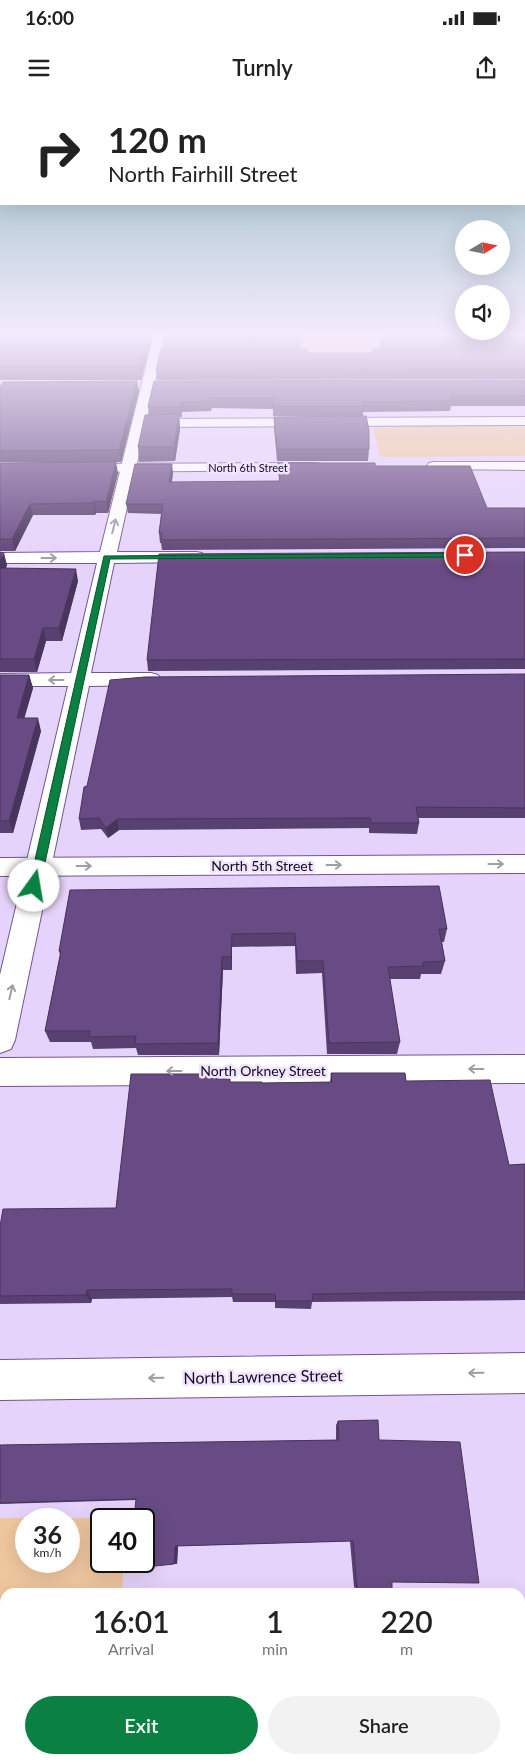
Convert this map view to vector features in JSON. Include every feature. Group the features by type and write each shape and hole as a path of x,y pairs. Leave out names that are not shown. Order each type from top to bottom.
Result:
{"street":[{"path":"0,1040 107,557 142,412"},
{"path":"139,423 525,421"},
{"path":"416,466 525,466"},
{"name":"North 6th Street","path":"64,468 326,467"},
{"path":"0,558 216,557"},
{"path":"0,680 170,679"},
{"name":"North 5th Street","path":"0,867 525,864"},
{"name":"North Orkney Street","path":"0,1072 525,1069"},
{"name":"North Lawrence Street","path":"0,1380 525,1373"}],"shaded area":[{"path":"391,424 525,424 525,456 380,457 373,428 391,428"},
{"path":"0,1518 15,1518 15,1573 80,1573 80,1518 90,1518 90,1573 123,1573 122,1588 0,1588"}],"building":[{"path":"0,412 129,412 119,450 0,451"},
{"path":"179,414 174,447 138,447 145,415"},
{"path":"366,416 369,430 369,449 277,449 274,417"},
{"path":"116,462 106,502 30,504 12,539 0,539 0,463"},
{"path":"278,463 375,463 375,466 470,466 487,508 525,508 525,538 161,540 162,533 159,533 163,504 126,504 135,464 172,464 169,482 280,481"},
{"path":"0,552 4,553 0,561"},
{"path":"525,552 525,659 147,660 159,554"},
{"path":"0,568 76,569 59,628 43,628 34,659 0,659"},
{"path":"525,674 525,808 416,807 419,823 371,823 370,818 117,819 106,828 99,818 79,819 84,787 87,786 110,680 145,677"},
{"path":"0,675 29,675 17,718 38,718 9,821 0,821"},
{"path":"439,886 447,929 439,929 445,961 423,962 424,966 388,967 400,1042 329,1043 323,961 297,961 295,933 232,934 231,957 222,957 218,1043 135,1044 136,1036 89,1037 90,1031 45,1031 61,951 59,951 70,890"},
{"path":"331,1073 405,1073 406,1081 490,1080 509,1165 525,1164 525,1292 312,1294 313,1301 276,1301 275,1294 232,1294 232,1289 87,1290 86,1295 0,1296 0,1226 3,1209 116,1208 131,1074 217,1074 216,1079 230,1079 230,1082 262,1083 332,1082"},
{"path":"378,1420 379,1440 460,1442 479,1583 392,1582 392,1588 357,1588 353,1541 175,1546 174,1564 155,1566 155,1508 135,1508 136,1499 0,1503 0,1445 339,1440 338,1421"}],"route":[{"path":"34,886 107,557 465,555"}]}
